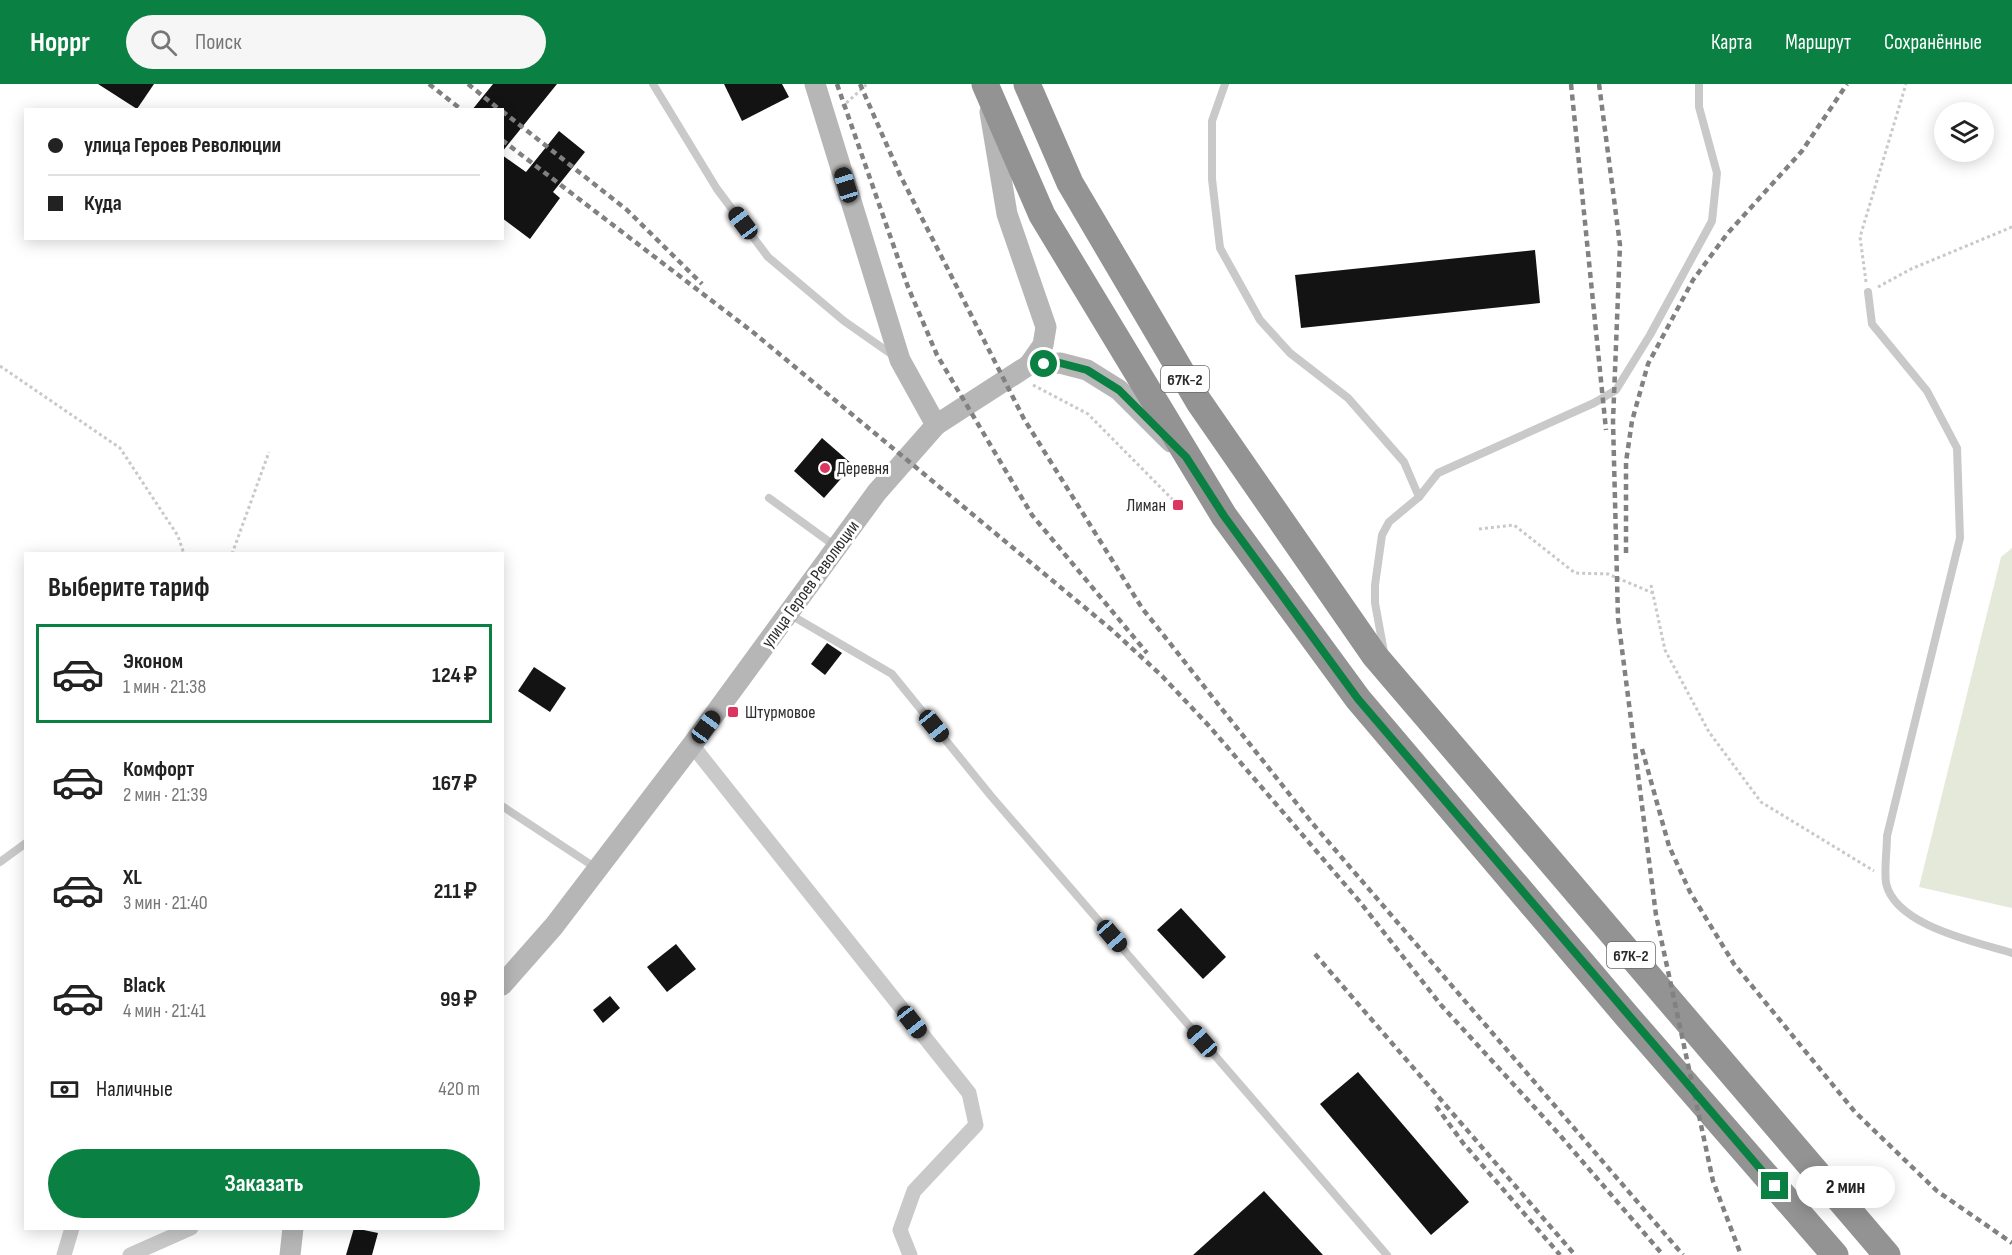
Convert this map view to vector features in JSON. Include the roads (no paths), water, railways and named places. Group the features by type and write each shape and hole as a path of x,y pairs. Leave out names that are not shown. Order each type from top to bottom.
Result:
{"highway":[{"name":"67К-2","path":"985,84 1042,215 1186,457 1224,516 1358,699 1626,1015 1835,1255"},
{"name":"67К-2","path":"1027,84 1070,183 1198,402 1387,670 1887,1255"}],"main road":[{"path":"815,84 900,360 936,425"},
{"path":"985,84 1007,214 1046,327 1043,345 1020,370"},
{"name":"улица Героев Революции","path":"504,983 555,926 692,745 877,492 936,425 1020,370 1060,363 1087,370 1119,390 1186,457"},
{"path":"290,1255 292,1230"}],"street":[{"path":"692,745 969,1094 976,1125 914,1191 900,1230 910,1255"},
{"path":"64,1255 71,1230"},
{"path":"130,1255 186,1230"}],"lane":[{"path":"653,84 717,189 768,257 844,321 900,360"},
{"path":"1225,84 1212,121 1212,179 1220,248 1260,320 1290,353 1348,398 1404,462 1419,497"},
{"path":"1387,670 1375,603 1382,535 1389,522 1419,497 1438,473 1594,404 1616,390 1650,335 1712,221 1717,173 1699,107 1699,84"},
{"path":"1868,292 1872,324 1927,391 1957,448 1960,528 1960,538 1887,836 1887,885 1900,908 1926,924 2012,953"},
{"path":"769,498 837,547"},
{"path":"788,613 892,674 991,796 1387,1255"},
{"path":"504,807 598,869"},
{"path":"0,862 24,844"}],"railway":[{"path":"429,84 459,108"},
{"path":"468,84 498,108"},
{"path":"837,84 908,287 937,355 1032,515 1147,653"},
{"path":"860,84 900,175 1024,419 1142,608 1313,824 1683,1255"},
{"path":"1571,84 1606,430"},
{"path":"1599,84 1620,245 1613,421 1618,618 1656,915 1713,1181 1741,1255"},
{"path":"1626,553 1626,462 1632,421 1648,364 1693,280 1727,234 1802,151 1847,84"},
{"path":"504,113 627,210 702,284"},
{"path":"504,142 754,333 1112,630 1162,676 1210,727 1360,902 1441,1005 1558,1133 1663,1255"},
{"path":"1642,749 1669,846 1690,892 1734,964 1855,1112 1937,1191 2012,1243"},
{"path":"1315,954 1575,1255"},
{"path":"1436,1106 1463,1143 1560,1255"}],"place":[{"name":"Деревня","path":"825,468"},
{"name":"Лиман","path":"1178,505"},
{"name":"Штурмовое","path":"733,712"}]}
